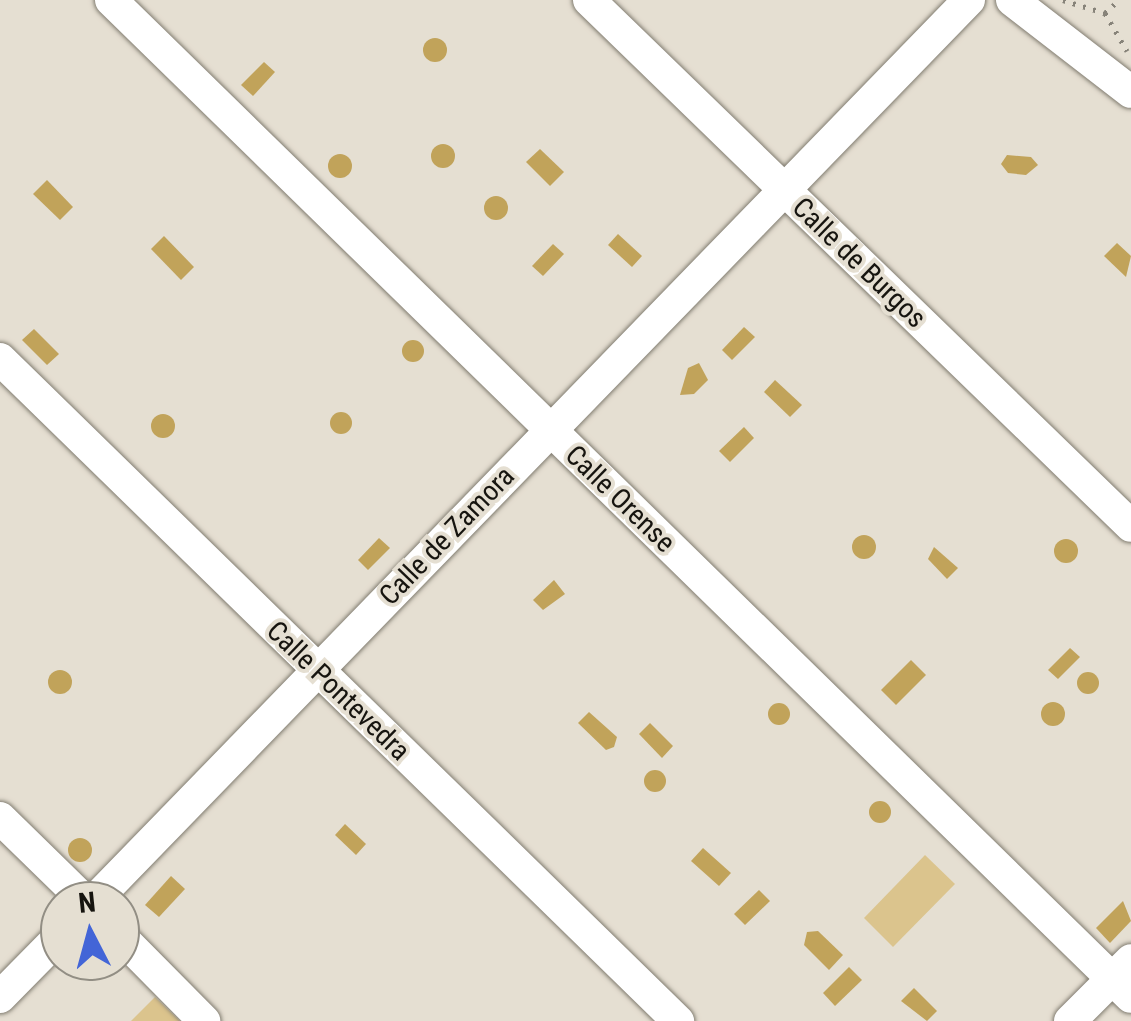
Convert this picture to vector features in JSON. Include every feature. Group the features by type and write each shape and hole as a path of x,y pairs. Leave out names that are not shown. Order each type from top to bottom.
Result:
{"street":[{"name":"Calle Orense","path":"111,0 549,430 1125,978"},
{"name":"Calle de Burgos","path":"589,0 1131,526"},
{"name":"Calle de Zamora","path":"113,881 969,0"},
{"path":"1012,0 1131,92"},
{"name":"Calle Pontevedra","path":"0,359 678,1021"},
{"path":"0,818 65,881"},
{"path":"140,956 204,1021"},
{"path":"0,998 40,957"},
{"path":"1070,1021 1125,978"}],"path":[{"path":"1063,0 1105,13 1131,58"},
{"path":"1105,13 1120,0"}],"shaded area":[{"path":"435,38 447,50 435,62 423,50"},
{"path":"264,62 275,72 253,96 241,85"},
{"path":"443,144 452,147 452,165 443,168 434,165 431,156 434,147"},
{"path":"540,149 564,172 550,186 526,162"},
{"path":"340,154 352,166 340,178 328,166"},
{"path":"1007,155 1031,157 1038,165 1026,175 1008,173 1001,164"},
{"path":"47,180 73,207 60,220 33,194"},
{"path":"496,196 508,208 496,220 484,208"},
{"path":"618,234 642,256 632,267 608,245"},
{"path":"164,236 194,267 181,280 151,249"},
{"path":"1117,243 1131,256 1126,277 1104,256"},
{"path":"553,244 564,254 543,276 532,266"},
{"path":"744,327 755,337 732,360 722,350"},
{"path":"34,329 59,354 47,365 22,340"},
{"path":"413,340 421,343 421,359 413,362 405,359 402,351 405,343"},
{"path":"699,363 708,380 694,394 680,395 688,368"},
{"path":"775,380 802,405 790,417 764,392"},
{"path":"341,412 349,415 349,431 341,434 333,431 330,423 333,415"},
{"path":"163,414 172,417 172,435 163,438 154,435 151,426 154,417"},
{"path":"744,427 754,438 730,462 719,451"},
{"path":"859,535 869,535 876,547 869,559 859,559 852,552 852,542"},
{"path":"379,538 390,548 368,570 358,560"},
{"path":"1066,539 1075,542 1075,560 1066,563 1057,560 1054,551 1057,542"},
{"path":"934,547 958,568 947,579 928,559"},
{"path":"554,580 565,594 543,610 533,600"},
{"path":"1070,648 1080,657 1058,679 1048,670"},
{"path":"911,660 926,675 896,705 881,690"},
{"path":"60,670 72,682 60,694 48,682"},
{"path":"1088,672 1096,675 1096,691 1088,694 1080,691 1077,683 1080,675"},
{"path":"1053,702 1065,714 1053,726 1041,714"},
{"path":"779,703 787,706 787,722 779,725 771,722 768,714 771,706"},
{"path":"589,712 617,737 614,747 606,750 578,723"},
{"path":"650,723 673,746 662,758 639,734"},
{"path":"655,770 663,773 663,789 655,792 647,789 644,781 647,773"},
{"path":"880,801 888,804 888,820 880,823 872,820 869,812 872,804"},
{"path":"345,824 366,844 356,855 335,835"},
{"path":"80,838 92,850 80,862 68,850"},
{"path":"703,848 731,873 719,886 691,861"},
{"path":"925,855 955,884 893,947 864,918"},
{"path":"171,876 185,889 159,917 145,905"},
{"path":"759,890 770,901 745,925 734,914"},
{"path":"1123,901 1131,921 1110,943 1096,928"},
{"path":"818,931 843,955 829,970 804,945 807,932"},
{"path":"849,967 862,980 835,1006 823,993"},
{"path":"914,988 937,1011 927,1021 901,1001"},
{"path":"155,997 180,1021 131,1021"}]}
